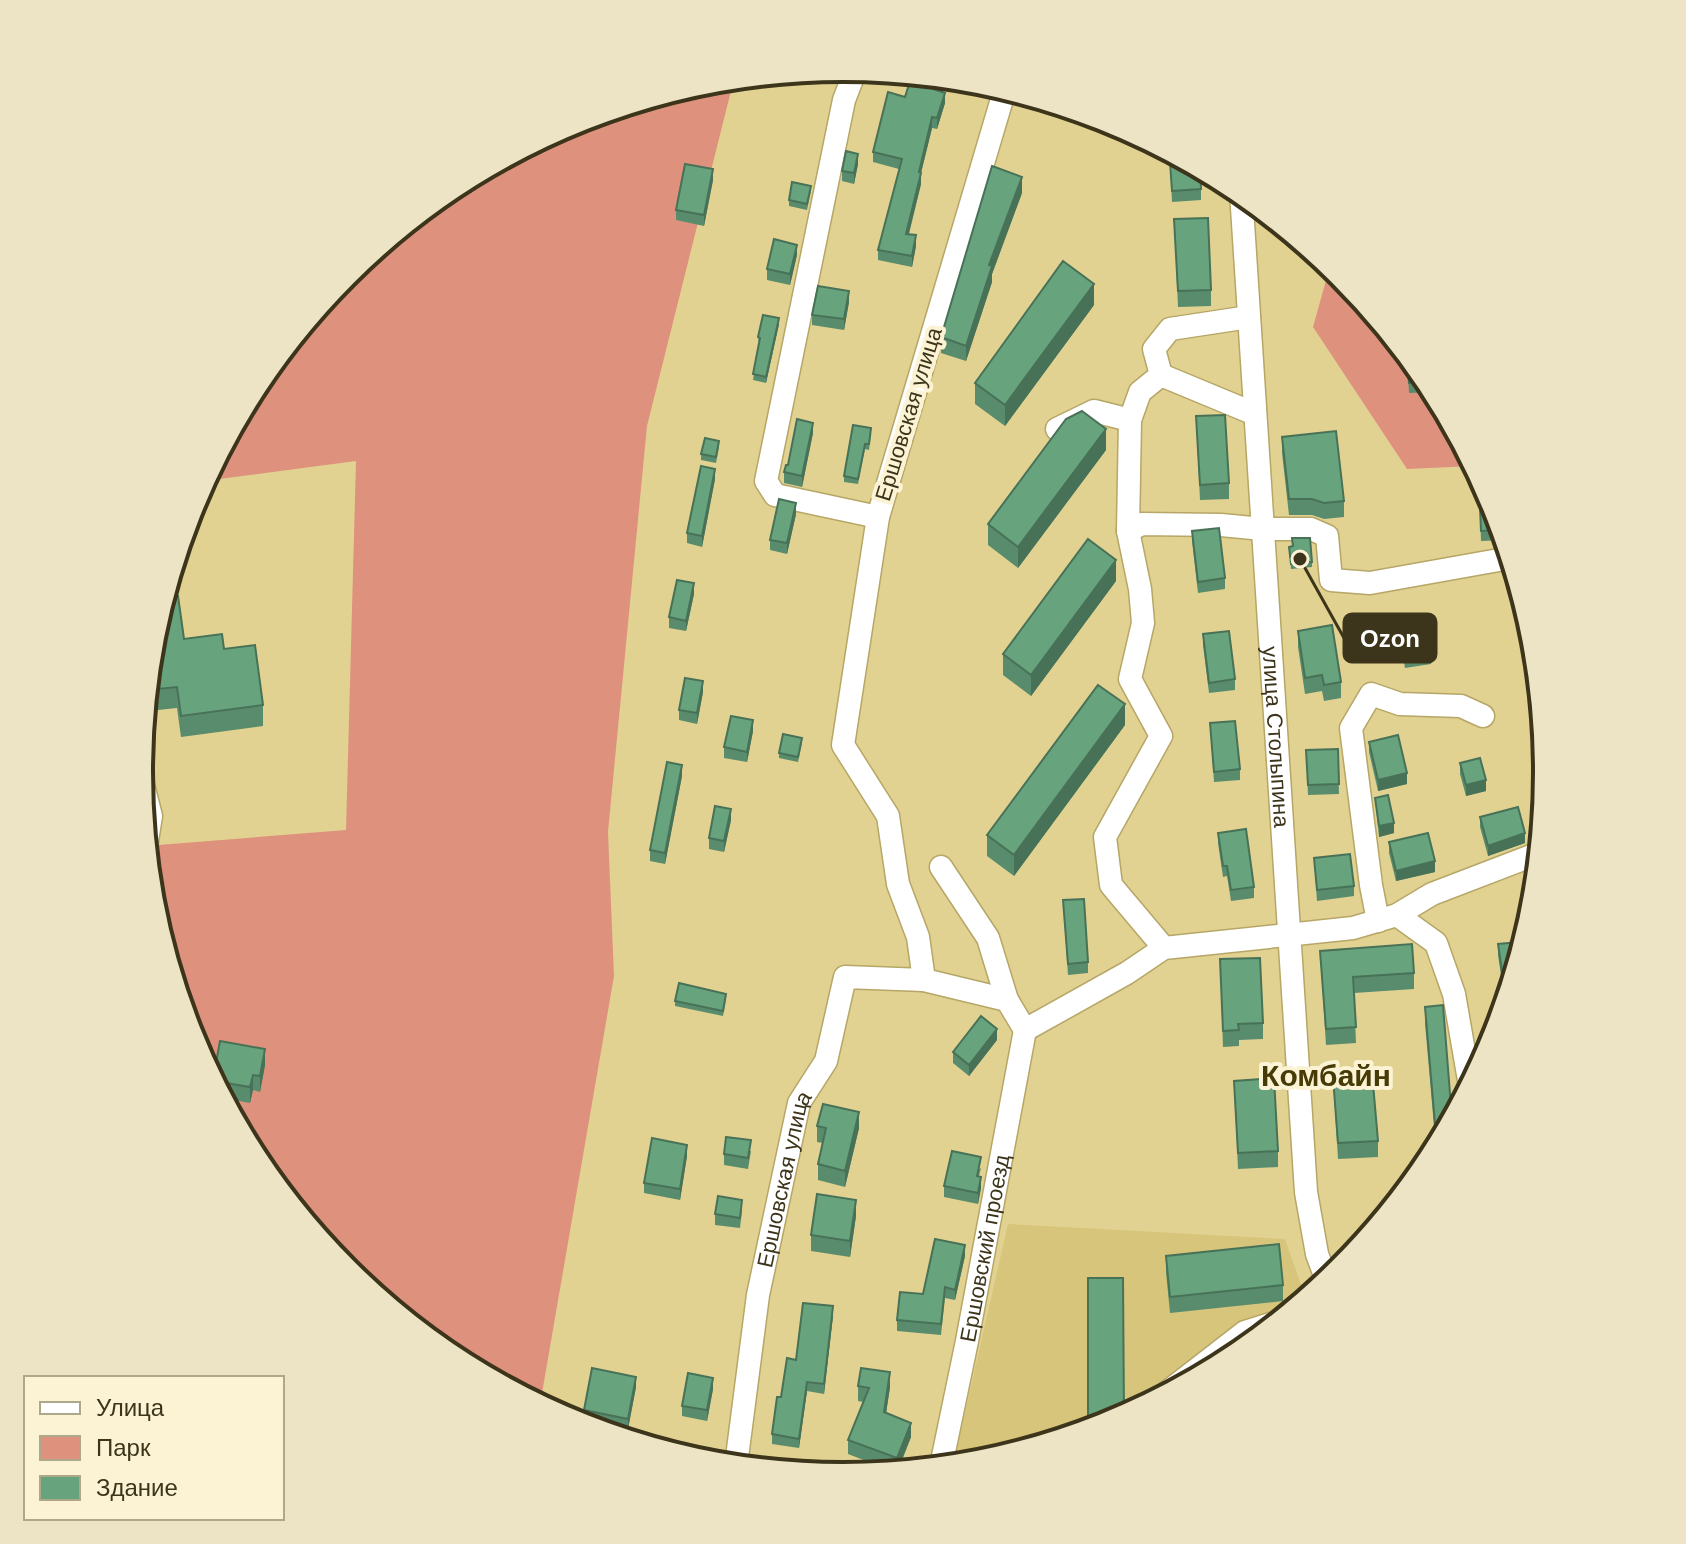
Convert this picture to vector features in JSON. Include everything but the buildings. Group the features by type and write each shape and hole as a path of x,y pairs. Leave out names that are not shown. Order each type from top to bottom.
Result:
{"street":[{"path":"851,82 844,100 766,481 775,495 878,517"},
{"name":"Ершовская улица","path":"737,1454 758,1295 799,1103 826,1061 845,977 924,980 918,937 898,884 888,816 843,745 878,517 1001,101"},
{"name":"улица Столыпина","path":"1242,210 1306,1192 1322,1268"},
{"path":"1161,375 1154,349 1170,329 1249,317"},
{"path":"1161,375 1255,414"},
{"path":"1161,375 1140,392 1130,420 1128,531 1140,589 1143,623 1130,679 1161,736 1105,837 1111,885 1164,948"},
{"path":"1057,429 1094,411 1130,420"},
{"path":"1128,531 1142,524 1311,529 1327,536 1331,580 1370,583 1499,560"},
{"path":"1467,1067 1454,994 1436,943 1387,918 1371,885 1351,728 1371,694 1400,704 1461,706 1483,716"},
{"path":"941,867 988,938 1007,1000 1025,1030 1127,973 1164,948 1353,928 1387,918 1432,894 1528,857"},
{"path":"924,980 1007,1000"},
{"name":"Ершовский проезд","path":"943,1454 1025,1030"}],"shaded area":[{"path":"1008,1224 1285,1239 1302,1287 1226,1346 1188,1370 1107,1409 1022,1438 956,1452"}],"green space":[{"path":"731,91 647,426 608,832 614,976 542,1393 460,1346 388,1291 324,1227 296,1192 245,1117 224,1077 190,994 166,907 157,845 346,830 356,461 219,479 245,427 269,389 324,317 388,253 423,225 498,174 579,135 664,106"},
{"path":"1326,280 1362,317 1417,389 1462,467 1407,469 1313,327"}],"place":[{"name":"Ozon","path":"1300,559"}],"district":[{"name":"Комбайн","path":"1326,1076"}]}
